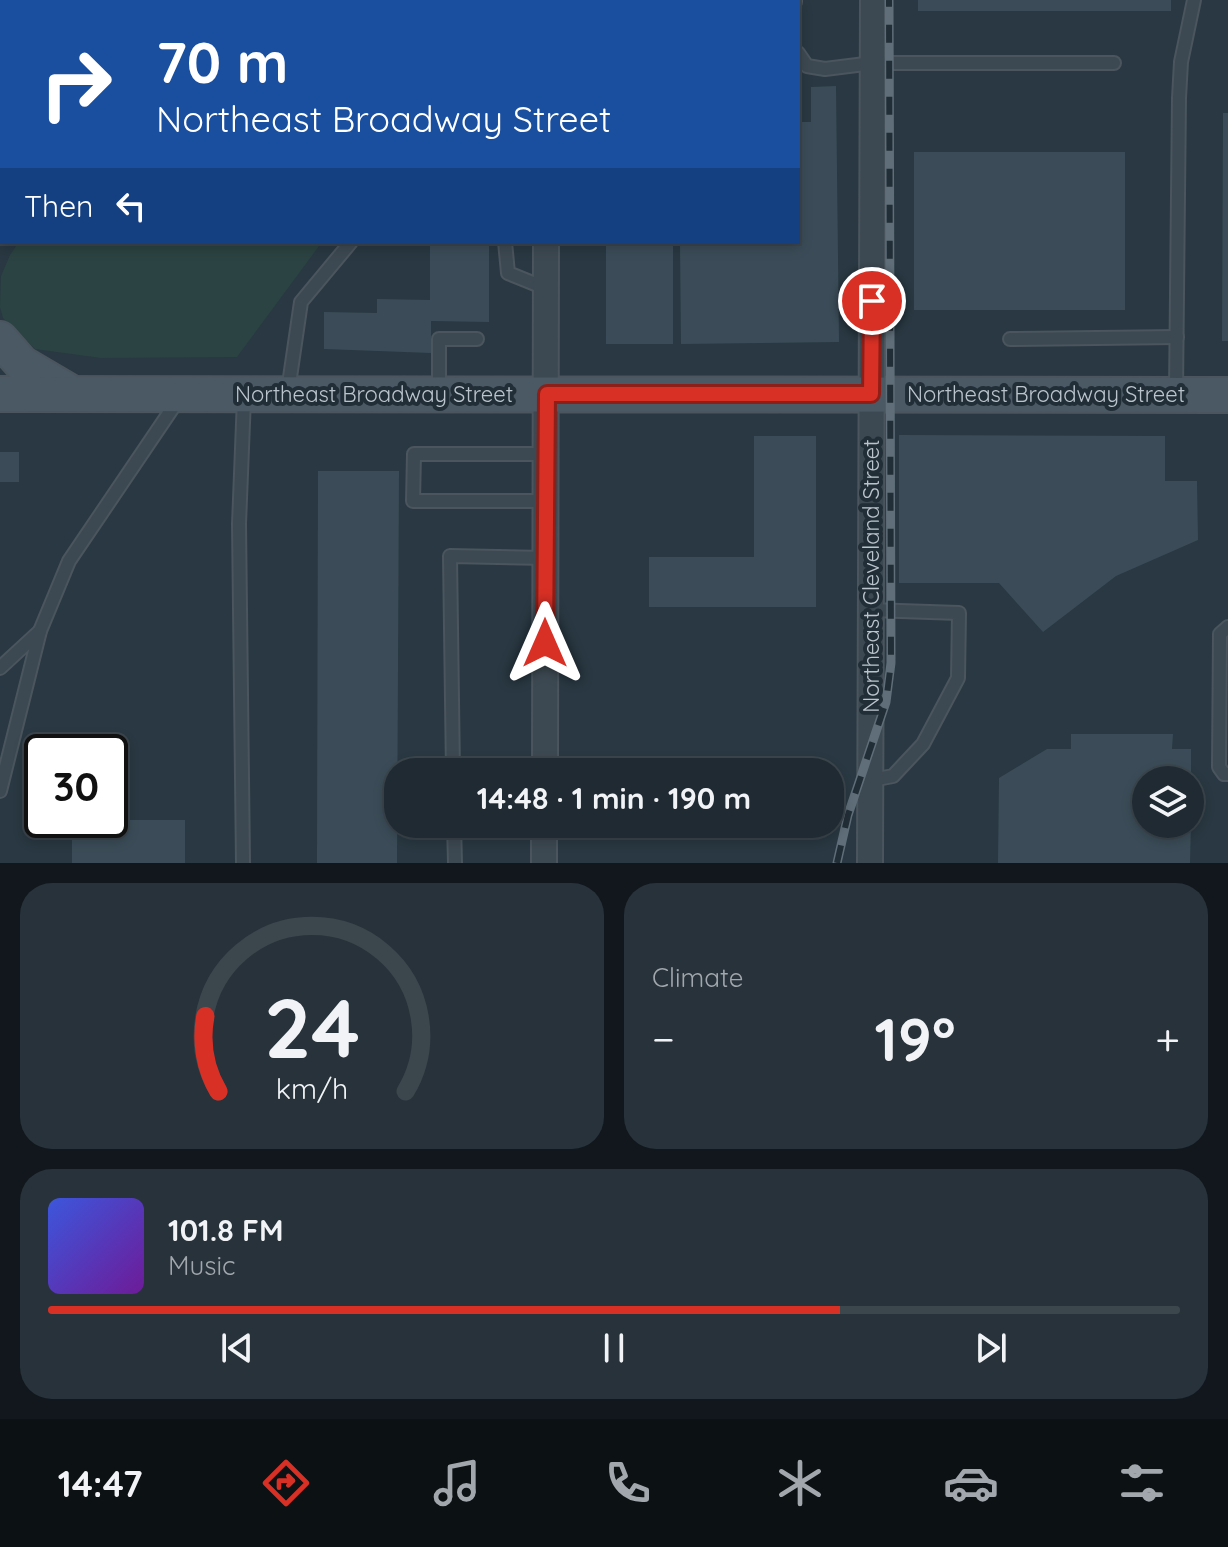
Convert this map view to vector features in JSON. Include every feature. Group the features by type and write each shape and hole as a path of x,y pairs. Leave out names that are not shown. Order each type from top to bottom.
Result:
{"main road":[{"path":"0,339 22,364 73,394"},
{"name":"Northeast Broadway Street","path":"0,394 1228,395"}],"street":[{"name":"Northeast Cleveland Street","path":"870,863 873,0"},
{"path":"545,758 546,244"},
{"path":"544,838 544,863"}],"lane":[{"path":"1176,395 1181,62 1194,0"},
{"path":"800,56 807,66 825,69 873,63 1114,63"},
{"path":"288,394 301,302 349,244"},
{"path":"505,244 508,273 545,288"},
{"path":"1010,339 1177,337"},
{"path":"439,394 439,339 477,339"},
{"path":"0,791 40,631 69,561 182,394"},
{"path":"243,863 239,524 244,394"},
{"path":"546,454 414,454 413,501 546,501"},
{"path":"453,758 450,556 546,558"},
{"path":"871,610 959,613 958,678 923,744 893,776 872,780"},
{"path":"1228,627 1220,634 1224,700 1219,767 1224,774 1228,774"},
{"path":"0,668 40,631"},
{"path":"454,838 455,863"}],"green space":[{"path":"18,244 321,244 237,357 101,358 35,349 3,318 0,307 1,276"}],"building":[{"path":"918,0 1171,0 1171,11 918,11"},
{"path":"836,86 839,342 681,344 680,244 800,244 800,122 811,122 811,87"},
{"path":"1223,113 1228,113 1228,341 1222,341"},
{"path":"914,152 1125,152 1125,310 914,310"},
{"path":"430,244 489,244 489,322 431,321 431,353 324,349 324,312 377,313 377,299 430,300"},
{"path":"606,244 673,244 673,344 606,344"},
{"path":"899,435 1165,436 1165,481 1197,481 1198,540 1116,576 1043,632 999,583 899,583"},
{"path":"754,436 816,436 816,607 649,607 649,557 754,557"},
{"path":"0,452 19,452 19,482 0,482"},
{"path":"318,471 399,471 398,758 384,758 384,838 397,838 397,863 317,863"},
{"path":"1071,734 1173,734 1172,749 1191,749 1191,766 1132,766 1132,838 1191,838 1190,863 998,863 999,778 1047,749 1071,749"},
{"path":"128,820 185,820 185,863 72,863 72,838 128,838"}],"railway":[{"path":"837,863 848,815 886,702 891,663 889,0"}],"route":[{"path":"545,643 547,394 871,394 872,301"}]}
